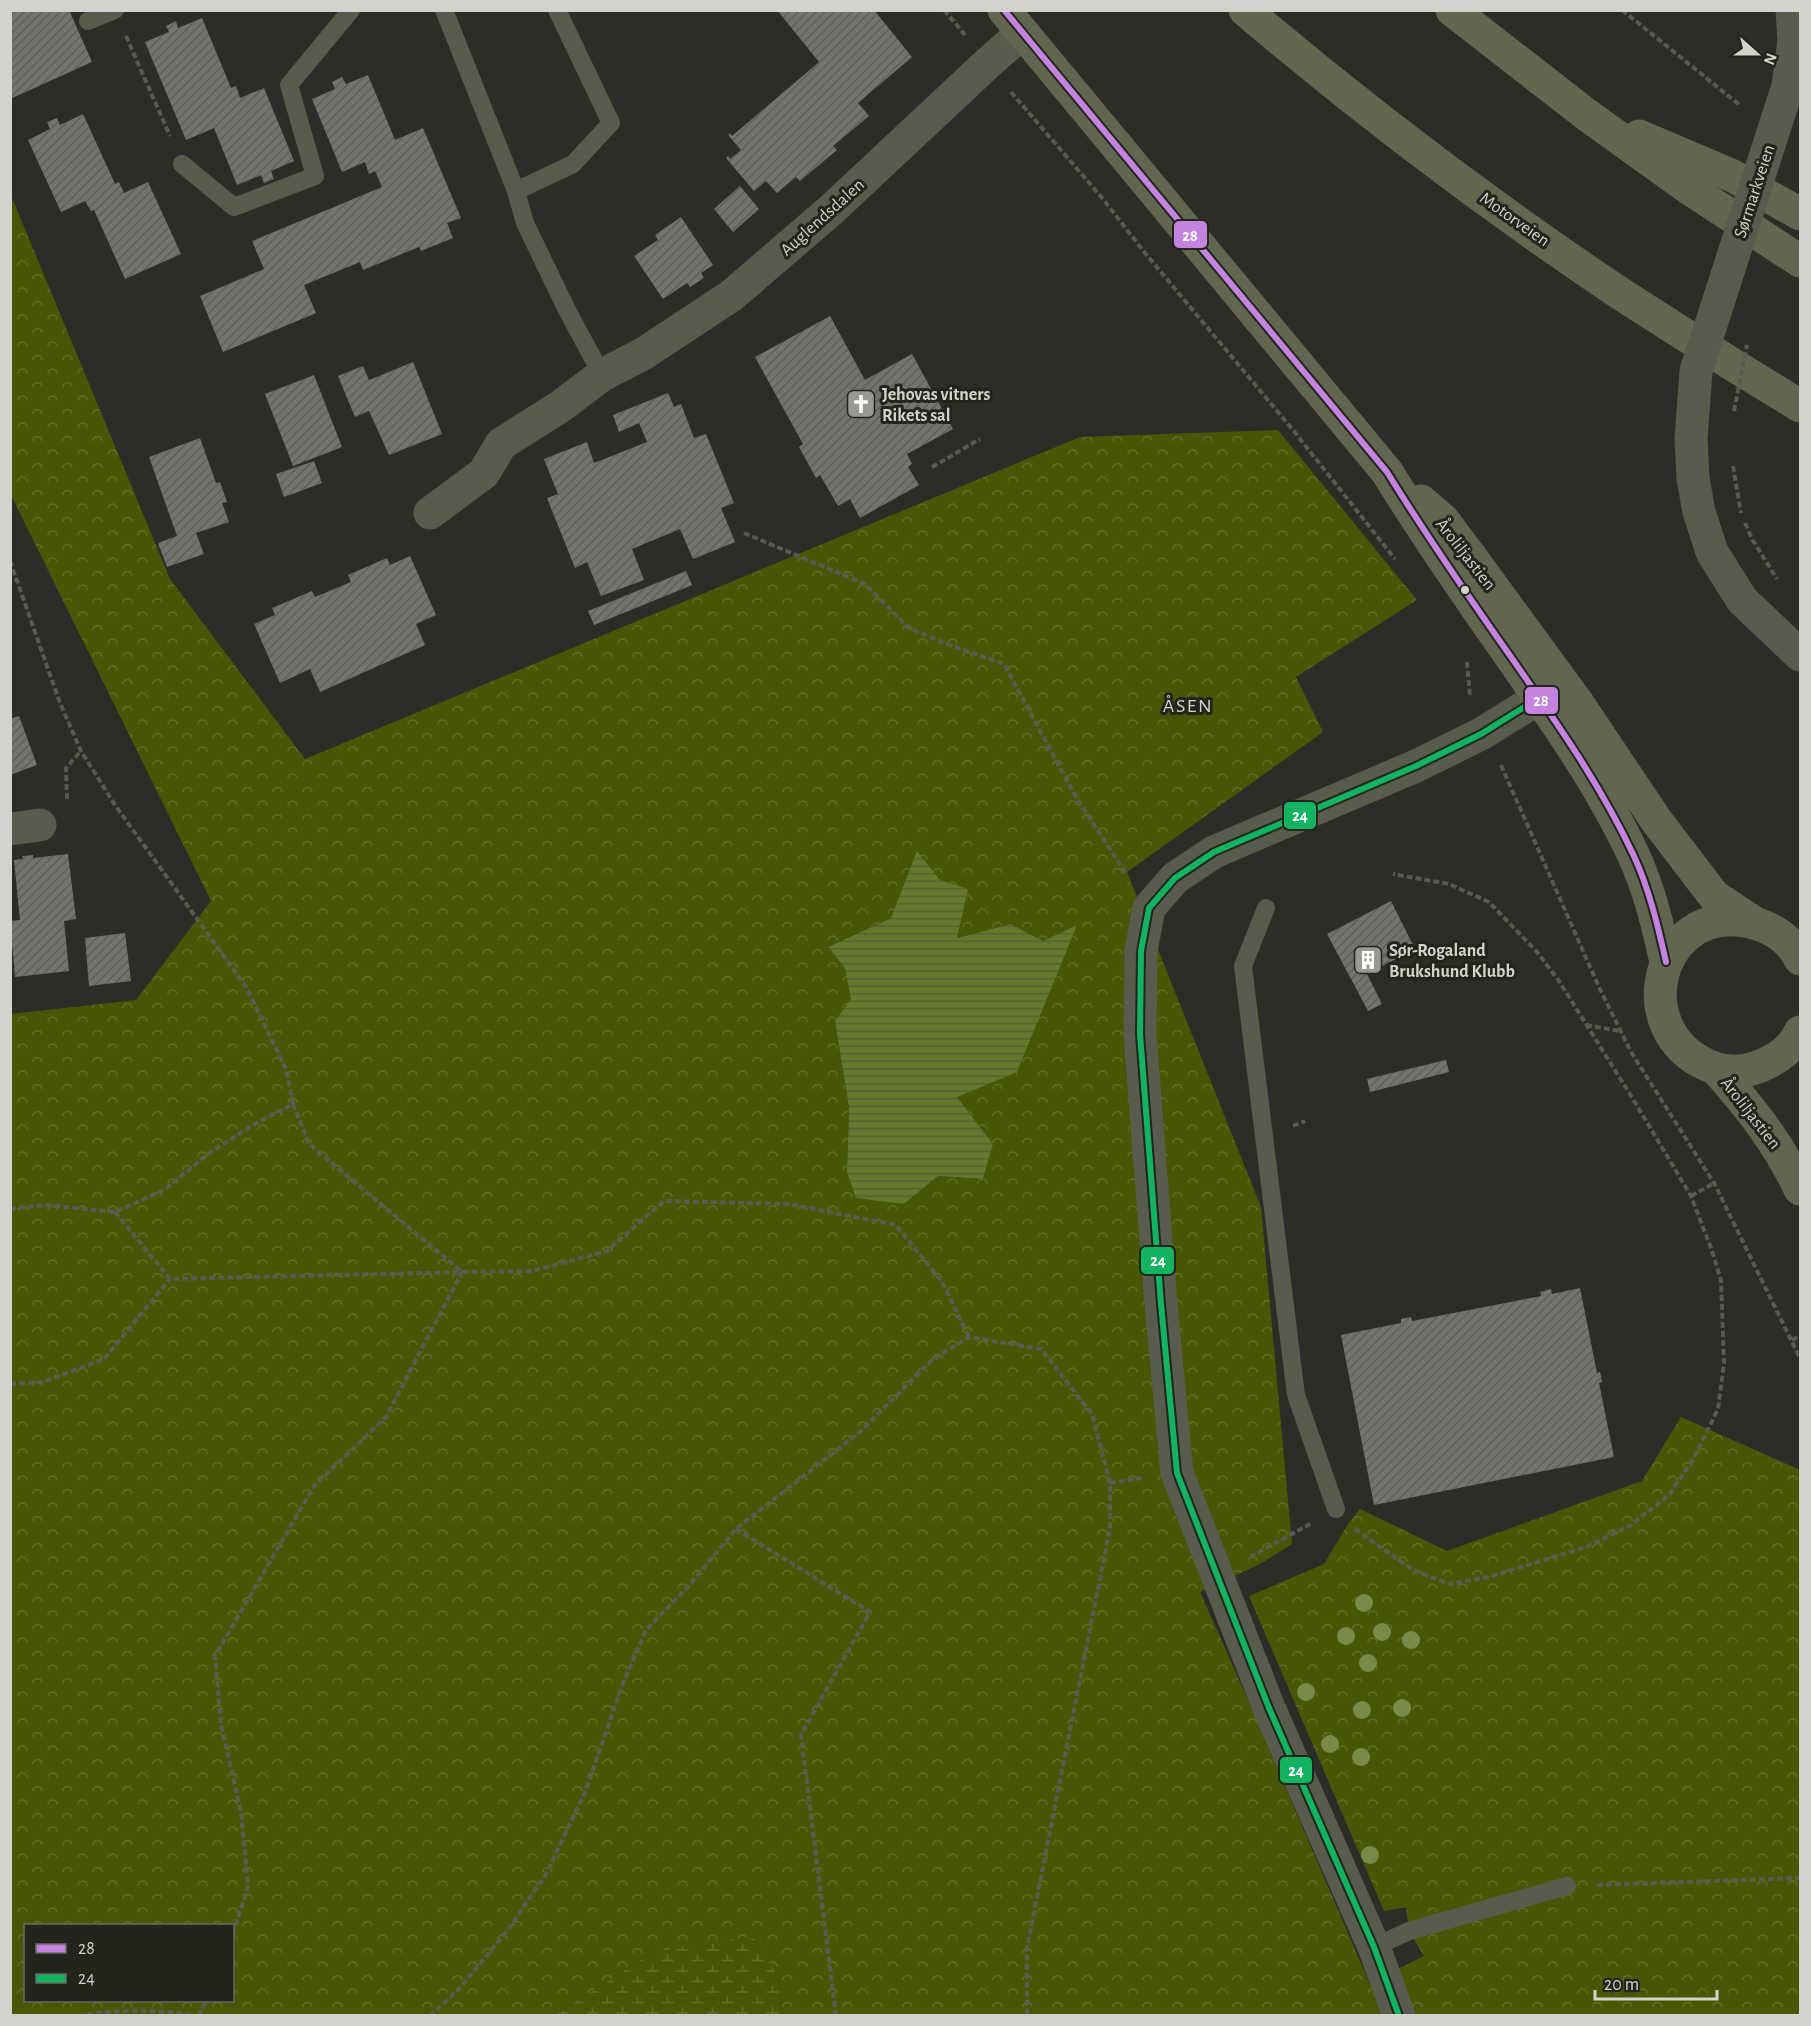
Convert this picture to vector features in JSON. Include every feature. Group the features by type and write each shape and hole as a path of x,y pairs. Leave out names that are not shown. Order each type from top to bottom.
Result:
{"highway":[{"name":"Motorveien","path":"1245,10 1308,64 1450,173 1615,289 1800,406"},
{"path":"1452,10 1587,115 1690,189 1800,261"},
{"path":"1587,115 1733,176 1800,214"}],"main road":[{"name":"Auglendsdalen","path":"1013,22 1387,472"},
{"name":"Åroliljastien","path":"1387,472 1427,538 1594,780 1634,855 1657,924 1666,962"},
{"name":"Åroliljastien","path":"1387,472 1443,520 1577,702 1656,820 1714,896 1752,921 1794,941"},
{"path":"1752,921 1727,920 1702,927 1681,941 1666,962 1659,988 1661,1015 1673,1040 1692,1059 1717,1070 1745,1071 1772,1062 1794,1044 1800,1032"},
{"name":"Åroliljastien","path":"1717,1070 1752,1109 1784,1155 1800,1189"}],"street":[{"name":"Auglendsdalen","path":"430,513 484,473 501,444 561,406 602,375 644,354 731,296 831,210 988,63 1013,22"},
{"name":"Sørmarkveien","path":"1796,32 1788,86 1696,371 1691,439 1693,478 1699,512 1712,552 1742,600 1800,655"},
{"path":"1399,2016 1374,1947 1269,1708 1177,1473 1140,1034 1141,951 1149,909 1175,878 1214,852 1416,766 1480,734 1539,698"}],"lane":[{"path":"182,164 234,207 315,176 290,86 351,10"},
{"path":"444,10 516,191 525,223 568,312 602,375"},
{"path":"516,191 573,164 611,123 557,10"},
{"path":"88,21 115,11"},
{"path":"1266,908 1242,966 1296,1395 1336,1509"},
{"path":"1374,1947 1409,1931 1567,1886"}],"path":[{"path":"944,10 1293,430 1397,562"},
{"path":"1622,10 1749,112"},
{"path":"115,11 182,164"},
{"path":"1733,416 1750,335"},
{"path":"932,467 980,439"},
{"path":"1732,460 1741,513 1752,539 1779,583"},
{"path":"744,532 866,584 909,628 1004,664 1077,799 1149,909"},
{"path":"10,561 60,703 81,751 115,806 246,987 286,1070 292,1104 309,1144 462,1272"},
{"path":"1466,651 1472,711 1480,734 1501,765 1631,1052 1714,1183 1800,1358"},
{"path":"67,800 66,768 81,751"},
{"path":"1217,1575 1336,1509 1348,1524 1413,1570 1450,1584 1488,1577 1586,1547 1631,1525 1669,1495 1694,1458 1718,1409 1724,1363 1721,1280 1712,1248 1691,1197 1633,1099 1559,981 1537,952 1489,902 1449,884 1393,874"},
{"path":"1585,1025 1621,1031"},
{"path":"10,1209 46,1205 115,1212 164,1190 211,1152 253,1125 292,1104"},
{"path":"1691,1197 1714,1183"},
{"path":"10,1384 43,1382 104,1359 170,1279 532,1271 607,1251 664,1201 789,1204 896,1225 942,1282 969,1337"},
{"path":"115,1212 170,1279"},
{"path":"234,1931 248,1886 241,1812 221,1724 215,1656 314,1486 386,1418 462,1272"},
{"path":"1792,1340 1800,1336"},
{"path":"430,2016 460,1988 480,1964 546,1874 586,1790 622,1686 646,1630 687,1588 736,1529 807,1476 861,1431 932,1360 969,1337 1041,1349 1092,1414 1110,1483 1110,1528 1028,1948 1027,2016"},
{"path":"736,1529 870,1612 801,1735 836,2016"},
{"path":"1567,1886 1800,1878"},
{"path":"78,2016 106,2011 165,2011 197,2016 206,2002"}],"green space":[{"path":"10,193 170,579 305,759 1080,437 1278,430 1417,600 1296,677 1323,732 1127,872 1261,1207 1292,1544 1260,1564 1200,1592 1383,2015 783,2015 778,1977 653,1952 555,2015 11,2015 11,1014 136,1000 211,901 11,495","holes":["891,918 957,938 1011,924 1043,941 1077,926 957,1097 993,1144 983,1179 938,1176 904,1204 847,1171 849,1108 835,1021 852,999 845,968 828,947"]},
{"path":"1681,1417 1800,1470 1800,2015 1410,2015 1388,1974 1424,1956 1409,1931 1406,1907 1384,1911 1249,1596 1324,1564 1348,1524 1360,1509 1447,1551 1642,1481"},
{"path":"753,1936 778,1977 783,2015 555,2015 653,1952"}],"shaded area":[{"path":"917,851 940,880 968,889 957,938 1011,924 1043,941 1077,925 1017,1072 957,1097 993,1144 983,1179 938,1176 904,1204 856,1198 847,1171 849,1108 835,1021 851,999 845,968 828,947 891,918"}],"building":[{"path":"10,10 69,10 92,62 10,99"},
{"path":"777,10 874,10 912,57 858,103 869,116 833,146 837,150 800,181 796,177 777,193 766,181 754,191 726,158 728,156 730,159 741,150 728,135 730,133 732,136 819,62"},
{"path":"202,18 231,88 236,86 240,98 264,88 294,161 271,171 274,179 264,183 261,175 237,185 214,128 186,140 145,42 169,32 166,26 176,21 178,28"},
{"path":"368,75 395,140 423,128 461,218 447,223 453,238 421,251 419,247 363,270 360,262 304,285 316,313 223,352 200,296 264,269 252,241 382,187 375,171 369,174 365,162 342,172 312,99 335,89 332,82 342,77 346,84"},
{"path":"83,114 115,184 119,182 124,193 148,182 181,254 125,279 94,210 91,211 85,201 61,212 28,140 50,129 47,122 57,118 60,125"},
{"path":"740,186 759,209 733,232 714,209"},
{"path":"681,217 713,265 701,273 704,278 690,287 687,283 663,299 634,256 658,240 655,235"},
{"name":"Jehovas vitners Rikets sal","path":"830,316 865,380 912,354 953,429 907,454 912,464 908,467 919,485 860,518 850,499 838,506 820,475 816,478 799,447 803,444 755,357"},
{"path":"413,362 442,434 389,455 369,411 355,417 338,376 363,366 369,380"},
{"path":"314,375 342,447 293,466 265,394"},
{"path":"668,393 674,407 681,404 694,438 706,434 734,503 721,508 735,542 693,559 680,529 632,549 644,580 601,596 587,562 575,568 547,498 558,494 544,459 587,442 594,463 647,442 639,423 619,432 613,415"},
{"path":"200,438 216,483 220,482 227,502 222,503 229,522 196,533 204,554 167,567 158,543 177,536 149,457"},
{"path":"314,461 322,483 284,497 276,474"},
{"path":"410,556 436,615 416,624 425,645 320,692 310,669 280,683 254,624 275,615 272,608 312,591 315,597 351,582 348,575 387,558 390,565"},
{"path":"686,571 692,585 594,625 588,611"},
{"path":"19,716 37,765 10,775 10,719"},
{"path":"68,854 76,919 64,921 69,971 15,977 10,921 20,920 14,860 23,859 22,856 33,855 33,858"},
{"name":"Sør-Rogaland Brukshund Klubb","path":"1391,901 1415,949 1367,974 1382,1004 1368,1011 1327,934"},
{"path":"125,933 131,981 89,986 85,938"},
{"path":"1446,1060 1449,1072 1370,1092 1367,1079"},
{"path":"1580,1288 1597,1373 1600,1372 1602,1382 1599,1383 1614,1457 1374,1505 1341,1335 1401,1323 1401,1319 1411,1317 1412,1321 1541,1296 1540,1292 1551,1289 1552,1294"}],"transit line":[{"name":"28","path":"1004,10 1387,472 1447,565 1560,729 1606,803 1644,880 1666,962"},
{"name":"24","path":"1399,2016 1374,1947 1269,1708 1177,1473 1140,1034 1141,951 1149,908 1175,878 1214,852 1416,766 1481,734 1539,698"}],"place":[{"name":"Jehovas vitners Rikets sal","path":"861,404"},
{"name":"Sør-Rogaland Brukshund Klubb","path":"1368,960"}],"district":[{"name":"ÅSEN","path":"1188,705"}]}
